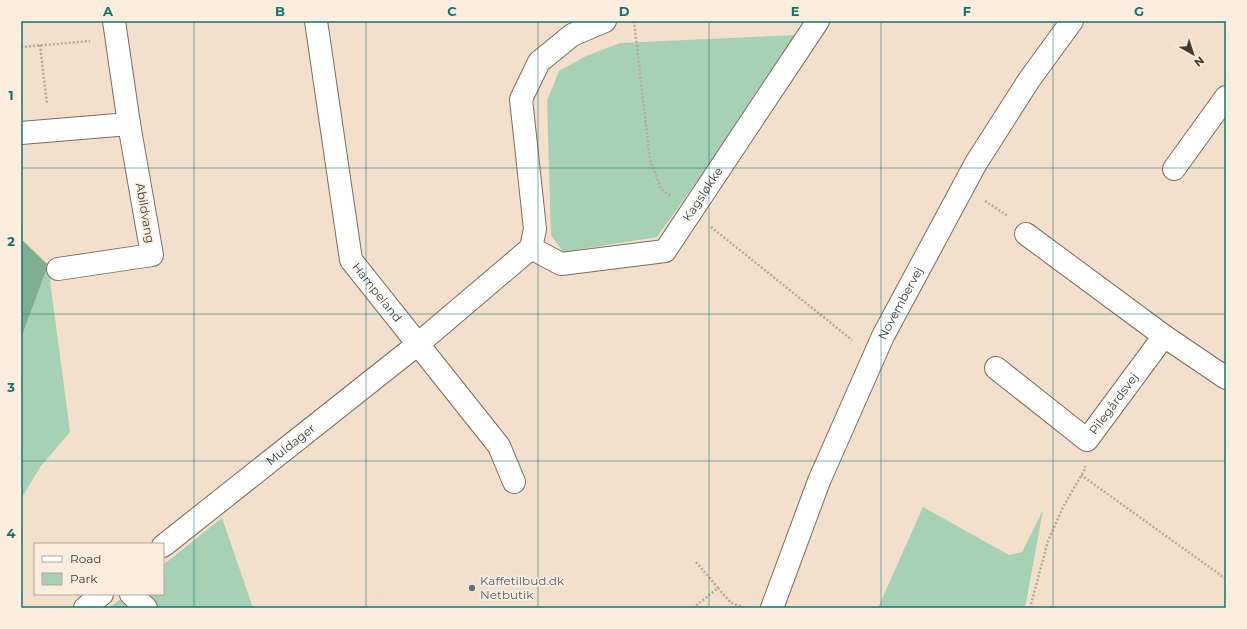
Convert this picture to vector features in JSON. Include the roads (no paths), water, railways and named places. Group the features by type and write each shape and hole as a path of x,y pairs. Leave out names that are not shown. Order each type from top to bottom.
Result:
{"street":[{"name":"Hampeland","path":"316,21 351,260 499,446 514,482"},
{"path":"418,344 531,248 535,229 521,99 539,62 572,35 605,21"},
{"name":"Kagsløkke","path":"531,248 561,264 665,251 818,21"},
{"name":"Novembervej","path":"772,608 819,481 883,336 976,163 1029,80 1072,21"},
{"name":"Abildvang","path":"58,269 152,255 129,124 115,30"},
{"path":"1174,169 1226,97"},
{"path":"21,133 129,124"},
{"path":"1026,234 1164,336 1226,378"},
{"name":"Pilegårdsvej","path":"996,368 1087,440 1164,336"},
{"name":"Muldager","path":"164,545 418,344"},
{"path":"85,608 101,595"},
{"path":"132,595 146,608"}],"place":[{"name":"Kaffetilbud.dk Netbutik","path":"472,588"}]}
